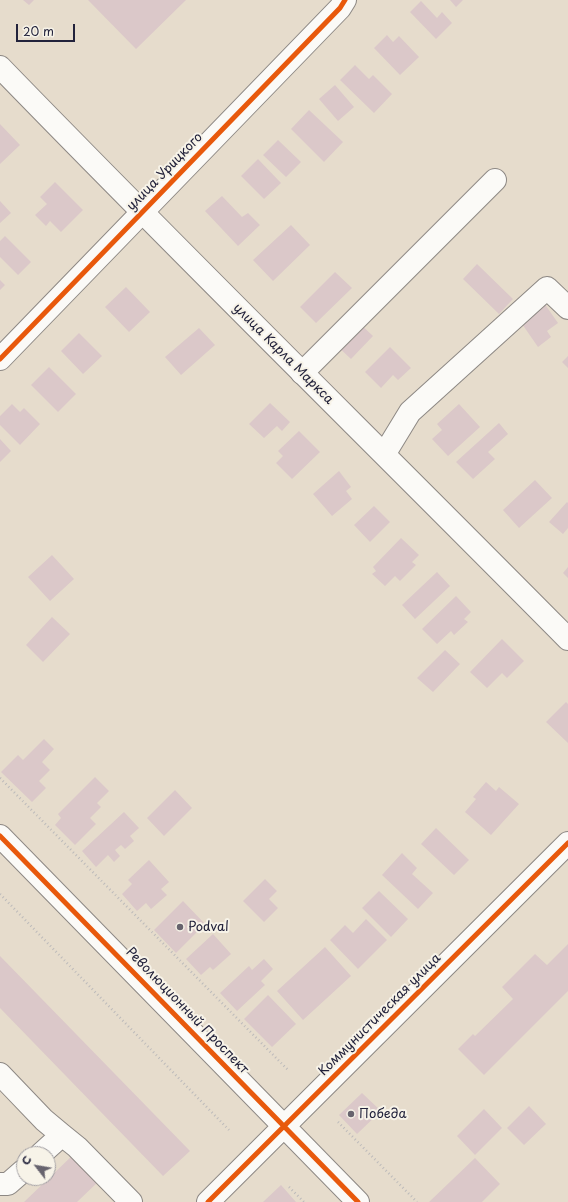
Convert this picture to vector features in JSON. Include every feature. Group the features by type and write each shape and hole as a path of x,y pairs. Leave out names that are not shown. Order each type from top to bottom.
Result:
{"street":[{"name":"улица Урицкого","path":"0,359 340,8 345,0"},
{"name":"улица Карла Маркса","path":"0,67 142,212 568,639"},
{"path":"302,373 495,180"},
{"path":"384,453 410,412 547,288 568,308"},
{"name":"Революционный Проспект","path":"0,836 358,1202"},
{"name":"Коммунистическая улица","path":"208,1202 568,843"},
{"path":"0,1074 44,1120 78,1147 131,1202"},
{"path":"50,1146 62,1135"},
{"path":"0,1184 8,1184 16,1177"}],"path":[{"path":"0,778 289,1071"},
{"path":"0,894 228,1130"},
{"path":"338,1122 417,1202"},
{"path":"289,1187 304,1202"}],"building":[{"path":"23,0 34,0 29,5"},
{"path":"88,0 186,0 136,49"},
{"path":"450,0 463,0 456,7"},
{"path":"421,1 437,18 442,12 452,23 436,39 410,12"},
{"path":"387,35 393,42 399,36 419,57 400,75 374,48"},
{"path":"355,65 369,79 373,75 392,94 374,113 340,80"},
{"path":"335,85 354,107 338,121 319,99"},
{"path":"309,110 343,142 324,162 291,129"},
{"path":"0,124 20,145 0,164"},
{"path":"278,140 301,162 286,177 263,155"},
{"path":"258,159 281,183 264,199 241,176"},
{"path":"55,182 83,210 61,232 50,221 46,226 35,215 47,204 40,197"},
{"path":"222,196 242,217 248,213 260,225 238,246 205,211"},
{"path":"0,201 11,213 0,223"},
{"path":"291,225 310,245 273,281 253,260"},
{"path":"5,236 31,262 18,275 0,257 0,241"},
{"path":"477,264 513,299 499,314 463,279"},
{"path":"335,272 352,288 316,323 300,307"},
{"path":"0,280 5,285 0,290"},
{"path":"126,287 150,312 129,332 105,307"},
{"path":"544,303 558,323 547,331 551,337 538,347 520,321"},
{"path":"357,321 373,336 351,359 335,344"},
{"path":"199,328 215,345 181,375 165,357"},
{"path":"79,333 102,356 83,374 61,351"},
{"path":"390,347 411,368 398,380 393,375 381,388 365,372"},
{"path":"568,356 568,368 562,362"},
{"path":"49,367 76,394 58,412 31,385"},
{"path":"270,403 290,422 282,431 277,426 264,438 249,424"},
{"path":"12,404 20,412 24,408 40,424 20,445 0,425 0,416"},
{"path":"459,404 480,427 448,456 432,439 442,430 437,424"},
{"path":"499,423 508,434 488,452 495,459 473,479 456,462"},
{"path":"299,431 320,452 292,479 276,463 283,456 278,451"},
{"path":"0,439 11,451 0,462"},
{"path":"339,471 351,487 346,491 352,499 332,516 313,494"},
{"path":"535,480 552,498 519,528 503,510"},
{"path":"567,502 568,528 563,534 549,522"},
{"path":"374,506 390,522 370,542 354,525"},
{"path":"401,538 419,555 412,562 416,565 400,581 395,576 385,586 372,574 376,571 373,567"},
{"path":"52,555 74,579 50,601 28,577"},
{"path":"568,567 568,578 563,573"},
{"path":"437,572 450,586 415,619 402,605"},
{"path":"456,596 471,612 464,619 468,622 454,635 451,631 437,644 422,629"},
{"path":"52,617 70,634 43,662 26,645"},
{"path":"502,639 524,661 507,678 502,673 487,688 470,672"},
{"path":"445,650 460,664 433,692 417,678"},
{"path":"566,702 568,704 568,743 546,722"},
{"path":"44,739 54,749 42,762 50,770 39,781 46,788 32,802 1,772 18,755 23,760"},
{"path":"95,777 109,791 97,803 101,807 90,818 96,824 75,845 55,825 61,818 58,814"},
{"path":"486,782 496,791 499,787 519,804 491,835 465,812 476,799 473,797"},
{"path":"175,790 192,808 164,836 147,818"},
{"path":"124,812 139,828 130,836 134,841 125,849 121,845 115,850 120,856 114,862 108,855 96,867 82,851"},
{"path":"436,828 469,860 454,875 421,844"},
{"path":"402,853 417,868 412,874 433,893 418,909 382,875"},
{"path":"149,860 169,882 161,889 167,895 151,909 146,903 137,911 122,894 132,884 128,880"},
{"path":"265,879 277,891 269,899 278,908 264,922 243,901"},
{"path":"379,891 408,919 391,937 362,908"},
{"name":"Podval","path":"183,901 205,924 176,953 154,930"},
{"path":"366,919 387,940 358,969 330,940 345,925 353,933"},
{"path":"213,934 231,954 213,970 210,967 201,975 186,959"},
{"path":"568,944 568,991 484,1075 458,1049 473,1034 475,1036 513,999 502,987 535,954 547,965"},
{"path":"325,947 351,976 303,1020 277,991"},
{"path":"0,956 190,1151 163,1176 0,1008"},
{"path":"264,959 273,969 261,981 265,985 237,1011 220,993 249,966 252,970"},
{"path":"268,995 296,1024 272,1047 244,1019"},
{"path":"362,1093 381,1111 357,1134 339,1115"},
{"path":"529,1106 546,1124 524,1145 507,1128"},
{"path":"484,1109 502,1128 475,1155 457,1136"},
{"path":"75,1153 100,1180 77,1202 24,1202 41,1186 56,1186 56,1171"},
{"path":"475,1158 500,1184 482,1202 429,1202"},
{"path":"281,1185 296,1202 263,1202"}],"cycle path":[{"path":"0,359 340,8 345,0"},
{"path":"0,836 358,1202"},
{"path":"208,1202 568,843"}],"place":[{"name":"Podval","path":"180,927"},
{"name":"Победа","path":"351,1114"}]}
